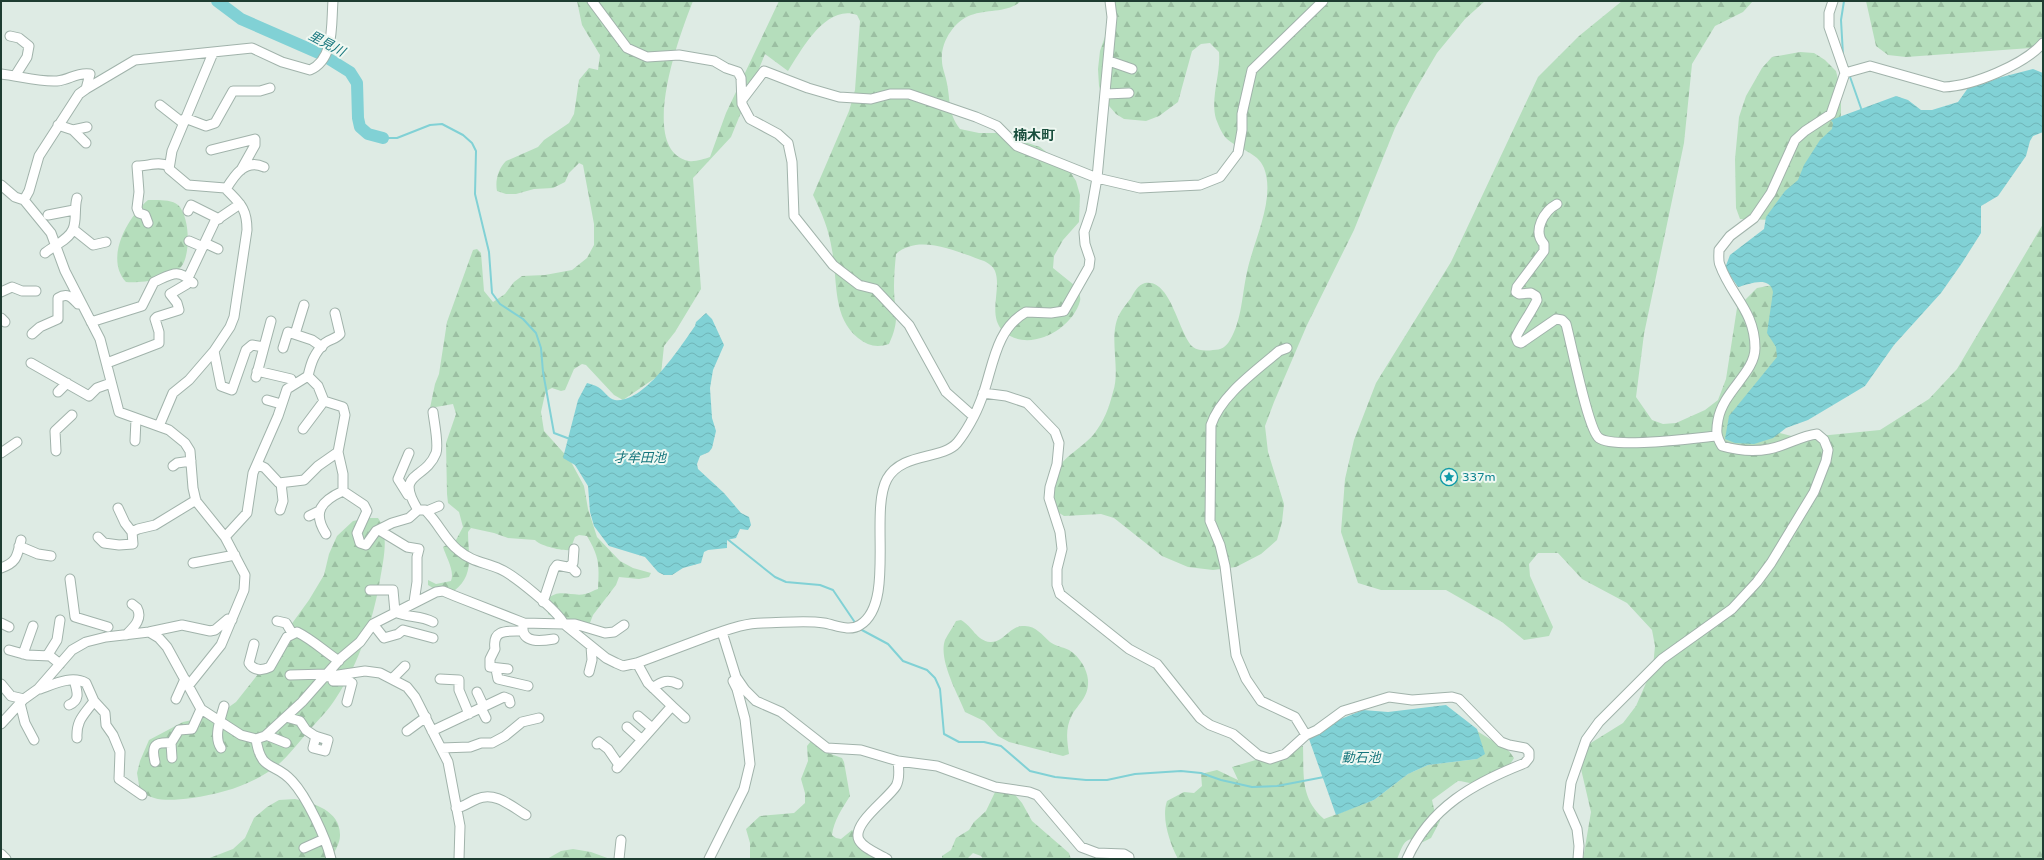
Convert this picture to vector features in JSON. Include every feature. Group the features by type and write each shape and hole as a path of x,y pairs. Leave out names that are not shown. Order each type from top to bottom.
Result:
{"street":[{"path":"24,200 29,191 39,156 79,94 86,89 135,60 252,48 282,62 310,70 322,62 327,51 330,41 333,1"},
{"path":"592,1 627,48 647,56 679,55 714,61 726,68 738,72 741,78 742,100 750,119 778,134 788,143 792,162 794,216 833,265 859,285 875,289 909,325 946,392 974,416"},
{"path":"409,453 398,479 410,498 456,549 471,560 500,569 516,579 543,602 561,619 564,624 591,646 623,666 637,663 742,625 808,622 824,623 839,627 856,626 867,620 872,610 881,575 882,502 887,480 895,471 916,458 948,450 956,444 974,416 995,354 1009,326 1014,320 1026,312 1051,313 1064,310 1089,268 1090,259 1085,244 1084,232 1091,212 1097,178 1112,17 1110,1"},
{"path":"742,100 764,71 808,88 839,97 871,99 890,94 909,94 976,117 997,126 1018,146 1097,178 1140,188 1200,185 1220,177 1238,153 1242,130 1242,114 1252,70 1323,1"},
{"path":"1578,859 1579,846 1577,829 1568,808 1571,782 1586,740 1599,722 1662,659 1732,609 1757,582 1771,563 1814,492 1826,462 1828,450 1824,440 1817,434 1805,436 1770,449 1756,450 1722,446 1716,436 1720,408 1730,392 1753,362 1755,348 1751,320 1719,264 1719,250 1730,236 1754,218 1771,193 1795,140 1805,130 1831,114 1845,73 1830,27 1829,13 1833,1"},
{"path":"10,36 19,38 29,46 27,58 15,76"},
{"path":"1845,73 1870,66 1944,87 1953,87 1972,82 2021,61 2034,54 2043,44"},
{"path":"159,426 174,393 189,380 214,351 230,327 234,317 247,230 247,216 240,204 226,190 188,184 169,169 172,151 213,53"},
{"path":"1108,61 1132,69"},
{"path":"1,74 55,81 64,80 77,74 90,74 86,89"},
{"path":"160,105 184,121 206,126 215,123 233,91 267,86"},
{"path":"1106,94 1129,93"},
{"path":"58,125 73,130 86,143"},
{"path":"73,130 87,127"},
{"path":"211,150 254,139 255,145 240,170"},
{"path":"149,219 145,215 139,213 135,204 139,192 138,166 162,163 170,166"},
{"path":"226,190 237,171 255,164 264,167"},
{"path":"3,189 15,197 24,200 51,233 65,271 100,339 119,412 159,426 175,434 185,443 190,451 193,488 196,500 225,537 245,576 244,590 221,645 187,682 176,699"},
{"path":"45,253 55,244 62,243 73,229 74,210 77,198"},
{"path":"107,363 158,343 159,332 155,319 179,310 177,303 170,294 189,282 215,222 240,204"},
{"path":"1557,204 1549,209 1542,219 1539,227 1541,240 1544,244 1544,251 1517,287 1516,292 1519,294 1532,293 1536,296 1537,300 1531,313 1519,329 1516,337 1518,342 1521,343 1530,338 1556,318 1562,320 1566,324 1589,418 1597,437 1604,441 1619,443 1655,442 1716,436"},
{"path":"191,205 219,219"},
{"path":"48,215 74,210"},
{"path":"73,229 93,245 106,242"},
{"path":"189,241 218,249"},
{"path":"91,322 142,306 154,282 174,273 180,274 189,282"},
{"path":"1,292 12,287 22,291 36,291"},
{"path":"32,334 40,326 58,319 58,298 68,296 73,297 78,304 82,304"},
{"path":"295,334 304,305"},
{"path":"225,537 247,513 253,473 278,416 287,389 308,376 312,359 326,342 337,338 340,334 335,313"},
{"path":"271,321 256,374 291,379"},
{"path":"283,348 288,332 322,346"},
{"path":"214,351 221,386 232,390 246,350 252,345 264,347"},
{"path":"1288,348 1279,351 1225,399 1214,414 1211,424 1210,521 1220,545 1225,566 1236,655 1246,679 1261,701 1295,717 1306,735"},
{"path":"31,363 89,396 97,388 111,383"},
{"path":"308,376 318,386 324,401"},
{"path":"58,392 67,383"},
{"path":"983,393 1010,397 1027,403 1055,432 1060,443 1049,498 1060,532 1062,549 1056,569 1057,585 1060,594 1129,649 1158,664 1200,718 1210,725 1233,734 1258,755 1270,759 1285,754 1306,735 1317,730 1343,711 1389,697 1412,700 1452,698 1459,699 1501,742 1525,748 1529,752 1529,758 1525,763 1491,776 1464,792 1445,806 1421,832 1407,859"},
{"path":"267,400 281,404"},
{"path":"303,429 324,401"},
{"path":"324,401 339,405 345,410 338,452 343,474 343,491"},
{"path":"410,498 408,488 410,482 433,459 437,450 433,412"},
{"path":"56,451 55,431 72,415"},
{"path":"135,441 136,419"},
{"path":"1,453 16,442"},
{"path":"257,464 265,468 275,480 281,483 304,480 318,466 338,452"},
{"path":"173,466 177,463 191,461"},
{"path":"281,483 284,507"},
{"path":"309,516 319,511 332,496 343,491"},
{"path":"343,491 364,505 367,511 357,533 360,543 366,545 379,530 392,523 409,518 422,510 439,506"},
{"path":"132,532 138,528 155,525 196,500"},
{"path":"99,540 129,548 133,544 132,532 125,523 118,508"},
{"path":"319,511 318,522 326,534"},
{"path":"379,530 407,547 419,549 417,557 417,582 414,602"},
{"path":"1,568 13,563 20,543 38,554 51,556"},
{"path":"543,602 554,569 557,565 572,569 574,549"},
{"path":"193,563 235,555"},
{"path":"70,579 75,592 75,617 107,625 113,636"},
{"path":"370,590 392,590 395,612"},
{"path":"149,632 159,638 167,647 201,709 241,735 256,739 266,735 327,676 339,661 360,642 373,624 436,592 443,591 469,606 523,627"},
{"path":"126,635 137,624 139,617 138,608 132,604"},
{"path":"395,612 405,616 424,617 433,622"},
{"path":"1,724 38,689 72,650 86,642 113,636 149,632 182,625 210,631 215,630 228,619 232,620"},
{"path":"48,656 57,640 60,620"},
{"path":"277,621 286,624 292,633"},
{"path":"1,622 10,627"},
{"path":"373,624 384,638 398,634 403,630 433,638"},
{"path":"508,669 496,669 490,667 489,664 490,659 495,653 494,642 496,637 505,631 523,627 575,624 605,633 614,632 624,625"},
{"path":"23,654 33,626"},
{"path":"523,627 526,637 532,640 539,641 554,639"},
{"path":"254,644 249,663 252,668 265,670 270,667 287,637 292,633 297,632 311,639 323,651 339,661"},
{"path":"722,632 736,677 745,690 756,701 781,712 827,748 861,750 898,761 937,766 995,787 1029,792 1037,796 1081,847 1097,853 1124,854 1129,857 1129,859"},
{"path":"589,672 592,660 591,646"},
{"path":"9,650 23,654 48,656 60,664"},
{"path":"637,663 648,683 685,718"},
{"path":"709,859 744,789 750,764 745,719 738,689 729,674 729,667 731,663"},
{"path":"392,679 396,673 405,666"},
{"path":"496,669 498,679 528,686"},
{"path":"290,675 327,676 365,671 380,673 407,687 416,697 448,762 460,826 459,859"},
{"path":"327,676 333,682 349,681 352,683 347,702"},
{"path":"440,679 459,680 459,690 469,714"},
{"path":"38,689 63,680 74,680 86,683 94,701 105,713 106,725 114,735 120,752 119,779 142,795"},
{"path":"69,705 74,703 78,694 74,680"},
{"path":"653,688 666,680 672,680 678,684"},
{"path":"1,684 11,696 24,702"},
{"path":"477,692 486,718"},
{"path":"432,731 504,697 509,699 510,703"},
{"path":"77,738 77,727 79,722 94,701"},
{"path":"24,702 25,723 34,740"},
{"path":"221,748 218,743 219,721 224,706"},
{"path":"597,744 599,742 608,749 618,767 672,706"},
{"path":"172,758 171,743 179,730 192,729 201,709"},
{"path":"286,716 300,721 306,730 316,736"},
{"path":"638,716 652,728"},
{"path":"407,731 426,717"},
{"path":"441,748 470,747 481,743 492,743 505,736 522,722 539,718"},
{"path":"627,727 642,740"},
{"path":"266,735 286,743"},
{"path":"256,739 260,758 270,767 292,781 302,794 324,839 331,859"},
{"path":"155,762 153,750 155,745 158,742 171,743"},
{"path":"887,859 864,845 859,839 858,832 860,824 891,793 897,784 898,761"},
{"path":"456,808 462,807 475,799 485,796 493,796 526,816"},
{"path":"304,848 324,839"},
{"path":"619,859 621,840"},
{"path":"1,854 6,859"}],"green space":[{"path":"577,1 693,1 672,62 664,113 666,136 673,152 691,161 710,157 726,113 779,1 1021,1 1016,5 1004,9 971,15 959,22 949,34 943,47 942,61 948,86 951,111 960,129 979,133 997,133 1040,147 1069,170 1076,181 1080,195 1079,222 1063,240 1054,256 1053,268 1079,289 1080,300 1075,312 1059,329 1048,336 1036,339 1024,340 1013,338 1003,331 998,325 995,310 997,278 992,266 984,261 951,249 939,246 916,245 905,248 896,254 894,295 896,321 893,335 889,344 873,346 865,343 850,329 844,320 840,309 831,243 822,215 813,195 849,111 855,90 860,21 857,15 846,13 835,16 825,22 800,51 788,71 765,54 731,137 693,178 701,289 675,332 664,346 661,374 623,400 614,395 586,365 582,364 574,369 565,390 561,391 552,388 545,394 541,412 544,431 570,460 584,486 588,509 597,537 620,561 633,568 651,573 649,577 639,579 619,577 616,585 593,615 588,628 560,621 548,614 548,599 556,594 561,593 580,595 598,589 598,562 587,536 579,535 575,537 570,550 566,550 546,546 535,540 508,538 471,528 468,532 468,571 461,585 454,591 436,590 428,585 428,580 436,584 451,581 451,568 443,547 456,540 463,527 459,512 448,503 447,494 446,443 456,414 453,404 430,408 435,384 439,374 447,322 473,250 477,249 481,253 484,291 493,302 505,294 514,282 522,276 545,275 572,270 587,258 594,245 594,224 583,165 579,163 569,173 565,182 553,188 534,189 516,194 506,194 497,191 496,187 499,171 506,161 538,147 544,140 569,123 574,114 579,80 589,68 598,70 600,55 582,25"},
{"path":"1111,1 1485,1 1465,19 1437,53 1414,92 1395,128 1354,230 1307,325 1265,426 1268,452 1284,504 1282,522 1277,540 1261,554 1236,567 1213,570 1188,567 1162,556 1114,518 1101,514 1064,516 1056,511 1052,498 1052,480 1055,472 1066,458 1094,434 1106,414 1115,383 1116,373 1114,343 1116,324 1119,315 1138,287 1145,283 1154,284 1161,289 1168,297 1188,340 1193,347 1205,351 1223,348 1228,342 1237,324 1247,272 1262,220 1267,193 1267,180 1261,163 1252,154 1226,138 1216,119 1214,103 1219,69 1219,52 1210,43 1201,44 1192,51 1178,102 1159,116 1146,121 1124,119 1116,114 1103,99 1099,86 1098,69 1100,51 1110,22"},
{"path":"1622,1 1753,1 1743,12 1715,26 1692,64 1684,143 1644,334 1636,397 1652,420 1663,424 1676,423 1705,410 1718,400 1726,379 1737,308 1757,288 1790,282 1772,431 1799,438 1880,430 1929,399 1957,369 2043,224 2043,859 1583,859 1591,812 1581,769 1581,749 1623,723 1636,706 1653,667 1655,646 1652,630 1627,603 1582,579 1558,553 1538,553 1529,564 1530,576 1553,627 1549,636 1524,640 1502,622 1446,590 1381,590 1358,583 1341,532 1345,479 1354,440 1376,383 1451,262 1538,77 1579,36"},
{"path":"1866,1 2043,1 2043,47 1906,57 1888,55 1876,46"},
{"path":"1800,52 1814,53 1825,60 1836,71 1841,91 1839,134 1775,220 1740,219 1736,208 1735,159 1739,117 1746,96 1762,68 1772,57"},
{"path":"148,200 164,200 172,202 178,205 182,210 187,226 188,236 186,254 181,267 170,275 155,280 126,282 120,272 117,261 121,238 126,227 140,207"},
{"path":"378,518 382,524 385,540 384,556 377,595 369,626 352,671 326,712 281,762 253,781 213,794 192,798 165,800 146,795 140,791 137,773 140,761 149,740 183,722 219,714 236,702 270,659 288,629 309,600 324,575 329,554 337,536 353,521"},
{"path":"961,620 978,636 985,641 990,642 1000,640 1015,628 1020,626 1029,626 1039,631 1050,642 1069,650 1080,660 1086,672 1088,686 1083,699 1072,715 1068,725 1067,739 1069,754 1063,756 1009,742 998,736 984,721 965,712 946,667 944,657 945,640 956,621"},
{"path":"1477,731 1509,751 1514,758 1507,766 1491,777 1474,783 1458,781 1432,800 1435,813 1439,816 1440,821 1431,838 1423,842 1412,839 1408,840 1403,845 1397,859 1178,859 1172,846 1167,831 1165,815 1167,801 1184,792 1194,793 1202,786 1201,774 1217,770 1238,780 1232,767 1303,746 1304,776 1307,794 1316,811 1324,819 1374,800 1408,774 1428,765 1477,759"},
{"path":"811,741 825,752 842,758 844,762 850,796 836,819 832,835 841,839 852,830 859,836 876,859 750,859 750,843 746,829 760,816 794,813 805,803 805,793 801,779 808,761 807,746"},
{"path":"1010,789 1022,803 1032,821 1069,853 1071,859 983,859 981,856 973,853 967,859 942,859 942,856 951,850 956,838 969,830 974,822 986,811 996,790"},
{"path":"295,799 318,806 331,814 336,820 339,827 340,839 330,859 207,859 233,849 245,838 254,818 267,807 279,800"},
{"path":"573,849 591,852 610,859 547,859 561,851"}],"water":[{"path":"2033,69 2043,73 2043,132 2033,136 2026,156 1998,196 1981,206 1981,233 1941,293 1894,345 1865,386 1808,420 1786,428 1773,438 1754,444 1735,443 1725,439 1729,416 1777,357 1776,347 1767,333 1773,292 1771,287 1764,282 1758,282 1738,287 1725,268 1730,255 1764,229 1766,217 1785,191 1798,180 1804,165 1820,140 1832,129 1833,123 1831,120 1896,96 1908,100 1921,110 1932,110 1958,102 1968,88 1973,85 1983,84 1998,78"},
{"name":"才牟田池","path":"706,313 712,319 724,345 713,370 710,388 712,418 716,431 712,448 709,452 700,456 697,464 698,469 724,493 741,513 749,517 751,525 748,530 740,529 736,538 727,540 727,548 708,550 704,552 701,563 683,568 672,575 664,575 658,572 645,557 609,546 594,526 590,512 588,486 575,465 563,458 578,400 587,383 598,387 610,398 615,400 626,399 638,393 649,384 671,360 695,326 696,322"},
{"name":"動石池","path":"1446,705 1477,729 1485,754 1477,759 1428,765 1408,774 1374,800 1336,815 1309,739 1336,721 1363,710 1388,712"}],"waterway":[{"name":"里見川","path":"217,1 241,19 321,54 350,72 357,83 358,118 360,127 368,134 383,138"},
{"path":"1843,55 1841,20 1844,1"},
{"path":"1849,74 1862,111"},
{"path":"383,138 397,138 430,125 442,124 463,135 472,143 476,151 475,194 489,252 492,293 500,304 523,319 536,333 541,348 543,372 554,433 570,439"},
{"path":"726,538 775,577 786,582 820,585 833,590 856,624"},
{"path":"860,629 888,644 903,661 927,670 935,678 940,689 944,734 959,742 984,742 1001,746 1030,771 1055,777 1086,780 1107,780 1135,774 1181,771 1201,773 1221,780 1252,787 1277,786 1324,777"}],"place":[{"name":"337m","path":"1449,477"}],"district":[{"name":"楠木町","path":"1034,135"}]}
